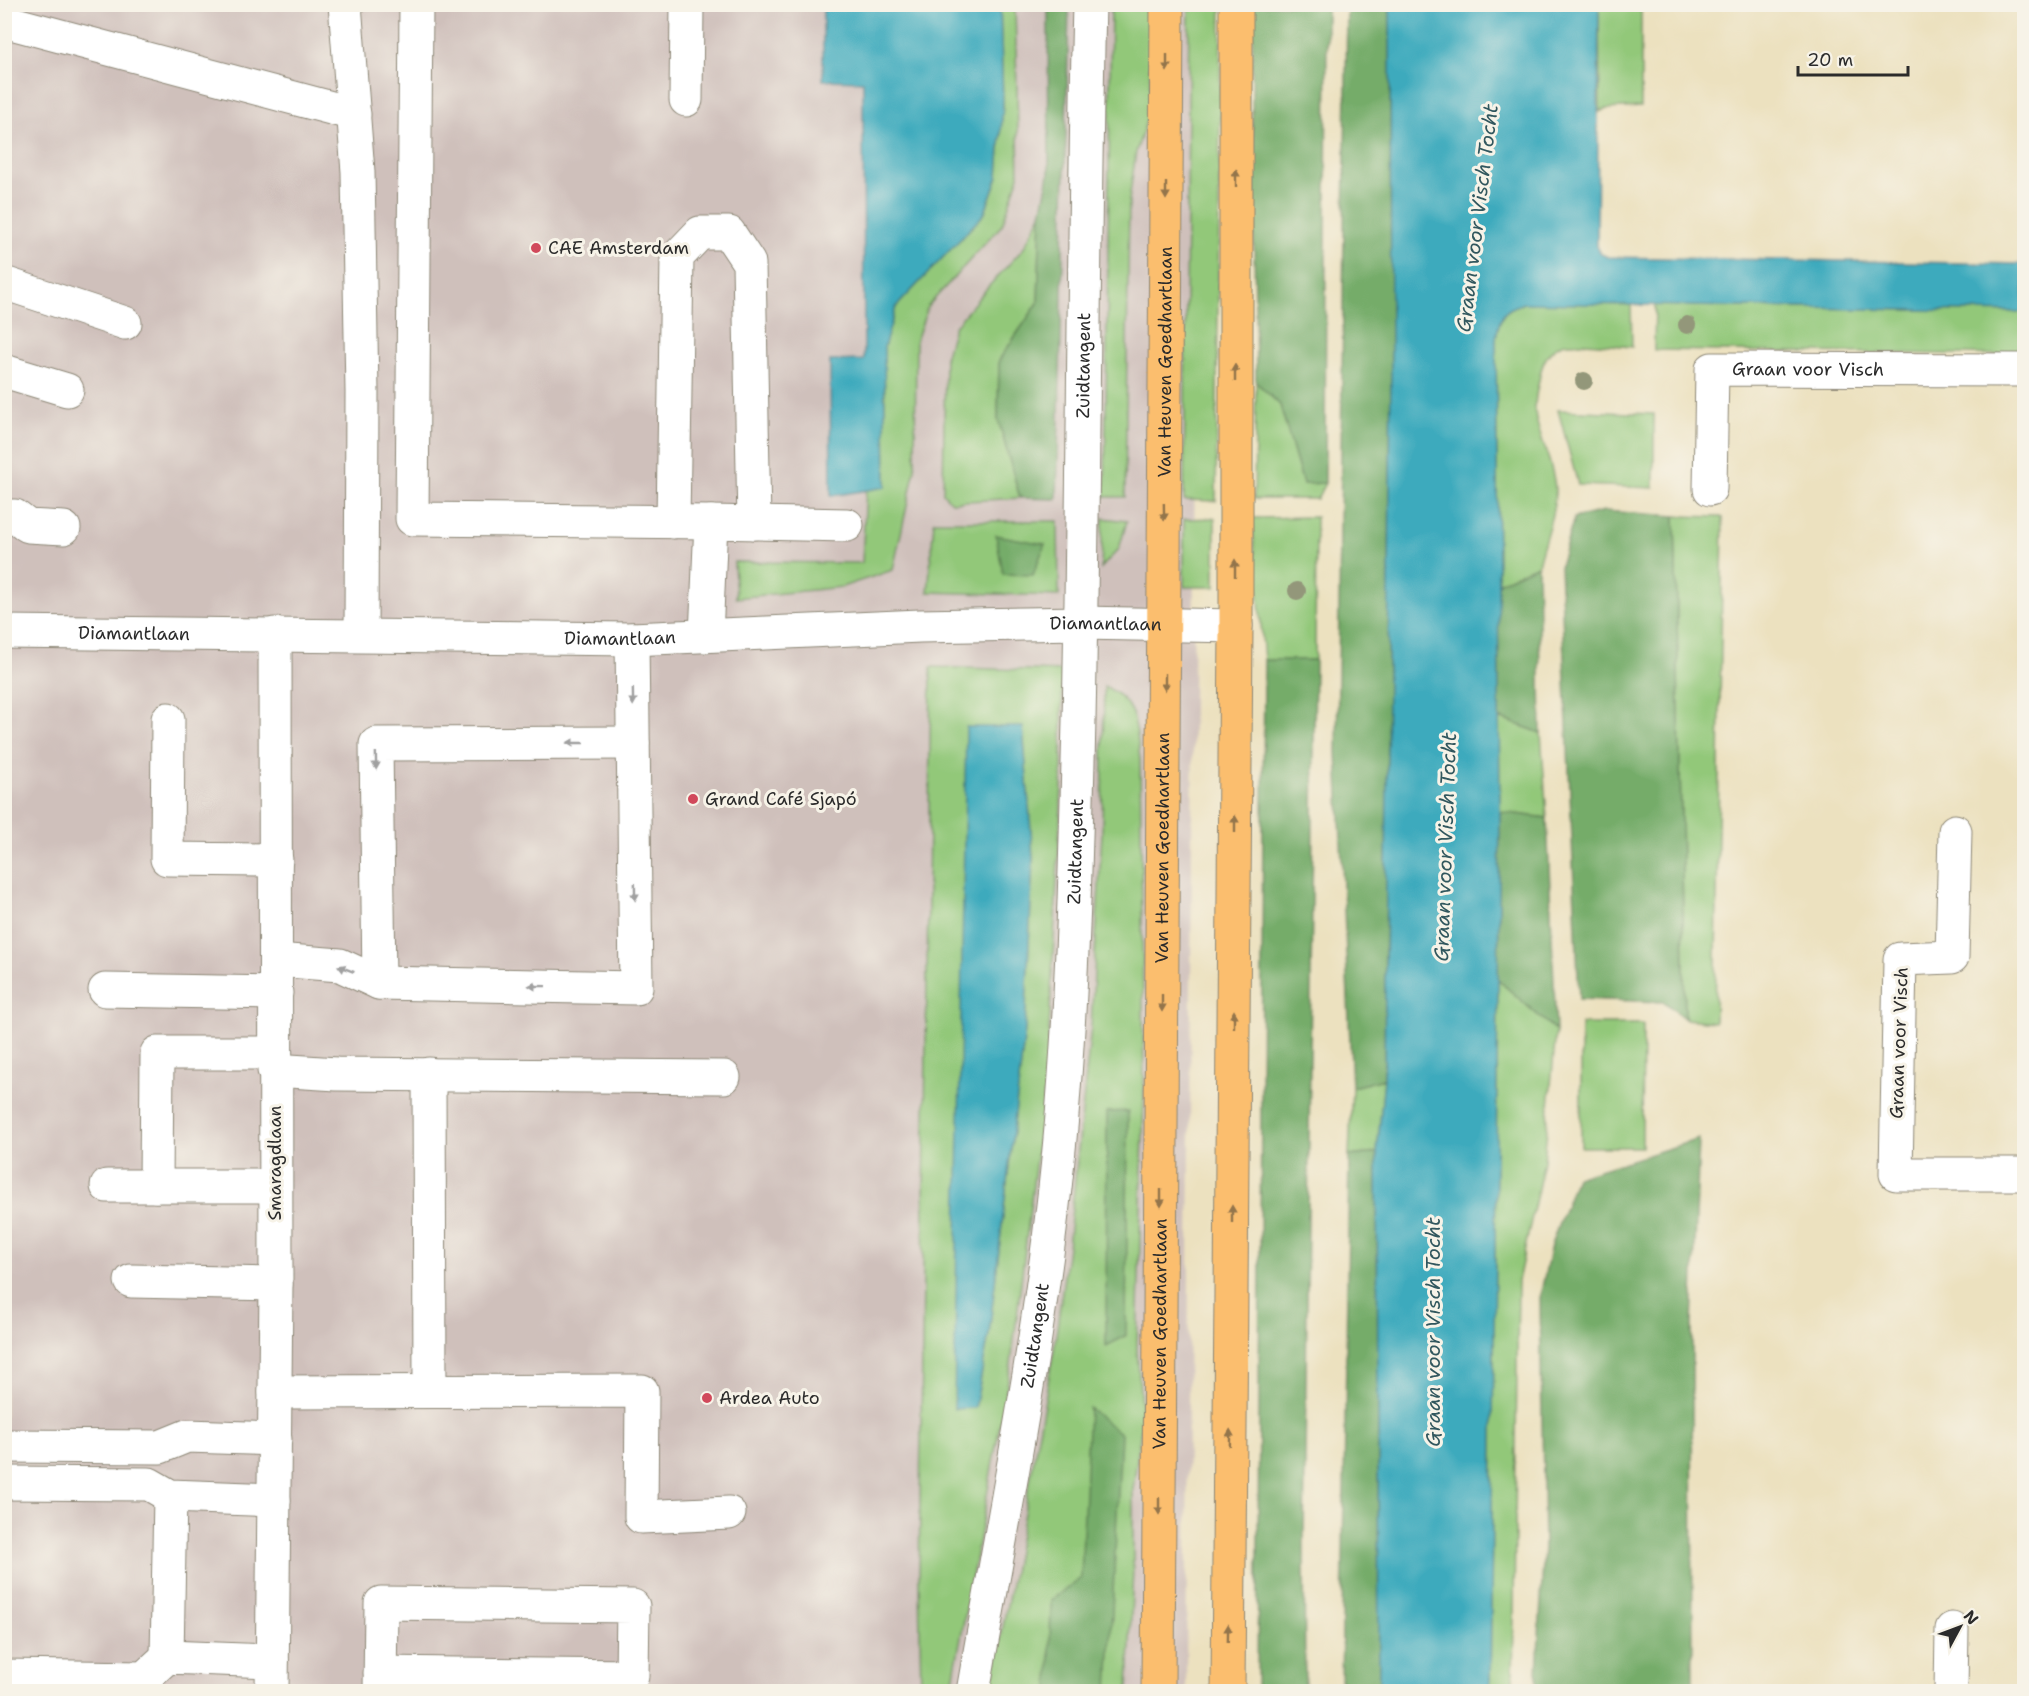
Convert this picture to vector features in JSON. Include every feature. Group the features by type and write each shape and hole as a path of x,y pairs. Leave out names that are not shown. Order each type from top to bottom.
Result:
{"main road":[{"name":"Van Heuven Goedhartlaan","path":"1158,1692 1167,4"},
{"path":"1228,1692 1236,626 1236,4"}],"street":[{"path":"345,4 358,172 362,392 361,635"},
{"path":"416,4 412,519 847,525"},
{"path":"686,100 687,4"},
{"name":"Zuidtangent","path":"973,1692 1045,1278 1063,1106 1074,938 1081,623 1085,153 1089,4"},
{"path":"4,21 354,114"},
{"path":"673,522 677,257 700,233 729,233 749,263 754,523"},
{"path":"4,283 125,323"},
{"name":"Graan voor Visch","path":"1710,489 1712,369 2025,370"},
{"path":"4,371 67,390"},
{"path":"4,516 15,516 28,526 64,528"},
{"path":"706,636 711,522"},
{"name":"Diamantlaan","path":"4,632 632,639 920,626 1081,623 1236,626"},
{"name":"Smaragdlaan","path":"272,1676 276,1284 275,634"},
{"path":"276,960 340,965 379,983 636,988 632,639"},
{"path":"168,719 167,859 276,860"},
{"path":"379,983 376,744 633,743"},
{"name":"Graan voor Visch","path":"1955,831 1952,957 1900,959 1896,1174 2025,1174"},
{"path":"105,990 276,993"},
{"path":"156,1186 157,1053 274,1062 337,1074 724,1077"},
{"path":"429,1074 430,1391"},
{"path":"107,1186 275,1186"},
{"path":"131,1281 276,1284"},
{"path":"275,1392 642,1391 641,1517 729,1513"},
{"path":"4,1446 160,1447 187,1436 275,1440"},
{"path":"4,1483 149,1484 170,1496 274,1500"},
{"path":"4,1677 144,1678 167,1657 170,1496"},
{"path":"381,1603 633,1606 632,1676 380,1682 381,1603"},
{"path":"1951,1692 1952,1629"},
{"path":"167,1657 272,1676"}],"shaded area":[{"path":"5,5 1198,5 1186,1691 5,1692"}],"green space":[{"path":"1390,4 1391,375 1384,1079 1352,1087 1337,752 1347,5"},
{"path":"1000,5 1015,5 1019,176 1002,225 928,306 916,341 915,469 893,570 842,587 736,598 734,562 862,563 866,489 886,486 884,347 896,307 984,214 998,176 1003,103"},
{"path":"1048,5 1069,5 1057,499 1020,498 998,419 999,360 1038,303 1041,214 1049,174"},
{"path":"1111,5 1150,5 1150,109 1136,152 1129,201 1125,497 1105,497"},
{"path":"1189,5 1221,5 1216,501 1184,500"},
{"path":"1253,5 1327,5 1325,483 1303,484 1280,405 1256,382"},
{"path":"1599,5 1641,5 1641,107 1605,109 1600,112"},
{"path":"1041,214 1038,303 999,360 998,419 1020,498 951,502 943,493 945,358 954,327 1023,249"},
{"path":"1524,303 1631,304 1632,347 1567,343 1552,350 1546,359 1541,370 1535,412 1554,480 1555,498 1549,527 1538,565 1498,583 1496,339 1501,319 1506,311"},
{"path":"1655,305 2024,312 2024,355 1654,350"},
{"path":"1256,382 1280,405 1303,484 1325,483 1317,499 1254,499"},
{"path":"1558,410 1654,414 1654,488 1578,485"},
{"path":"1604,511 1675,516 1685,1019 1664,1002 1579,999 1560,566 1574,518"},
{"path":"1675,516 1723,517 1715,1022 1685,1019"},
{"path":"1316,517 1315,660 1264,660 1252,518"},
{"path":"1103,518 1127,521 1119,549 1101,568"},
{"path":"1215,518 1215,587 1184,587 1184,519"},
{"path":"934,521 1058,521 1059,596 928,592"},
{"path":"996,535 1045,544 1033,575 1003,574"},
{"path":"1538,565 1541,733 1499,718 1498,583"},
{"path":"1264,660 1315,660 1304,1543 1305,1692 1257,1691"},
{"path":"931,667 1062,671 1062,785 1047,1070 1011,1364 951,1691 921,1692 919,1580","holes":["1023,727 1033,858 1025,1030 989,1334 975,1408"]},
{"path":"1104,686 1115,692 1129,708 1136,726 1140,760 1144,1093 1137,1348 1142,1421 1133,1489 1133,1569 1128,1691 991,1692 1054,1350 1068,1247 1091,1027 1102,833"},
{"path":"1499,718 1541,733 1547,818 1500,812"},
{"path":"1500,812 1547,818 1556,1031 1498,980"},
{"path":"1498,980 1556,1031 1544,1161 1518,1281 1513,1691 1490,1692"},
{"path":"1581,1024 1643,1024 1642,1147 1581,1147"},
{"path":"1384,1079 1377,1153 1349,1156 1352,1087"},
{"path":"1128,1111 1126,1336 1106,1346 1107,1112"},
{"path":"1699,1139 1692,1324 1693,1691 1536,1691 1544,1545 1540,1297 1551,1245 1576,1177"},
{"path":"1377,1153 1379,1691 1341,1691 1349,1156"},
{"path":"1089,1408 1121,1434 1108,1691 1049,1691 1051,1600 1081,1578"}],"water":[{"path":"823,5 1000,5 1003,103 998,176 984,214 896,307 884,347 886,487 831,496 830,361 864,360 863,81 823,80"},
{"name":"Graan voor Visch Tocht","path":"1390,5 1599,5 1597,246 1601,254 1608,257 2024,264 2024,312 1524,303 1510,308 1501,319 1496,339 1500,812 1490,1691 1379,1691 1377,1153 1384,1079 1391,375"},
{"path":"966,727 1023,727 1033,858 1025,1030 989,1334 975,1408 954,1409"}],"place":[{"name":"CAE Amsterdam","path":"536,248"},
{"name":"Grand Café Sjapó","path":"693,799"},
{"name":"Ardea Auto","path":"707,1398"}]}
